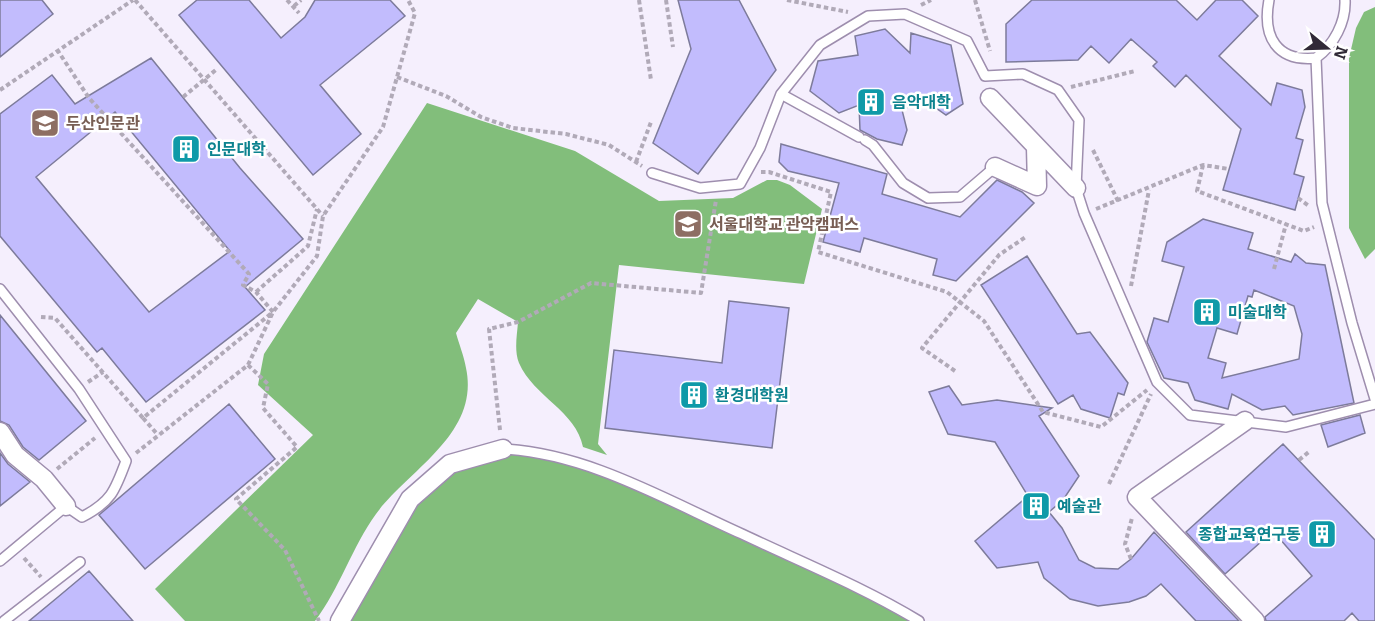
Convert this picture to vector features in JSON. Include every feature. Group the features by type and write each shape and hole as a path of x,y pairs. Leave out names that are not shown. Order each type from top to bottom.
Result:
{"street":[{"path":"990,98 1076,188"},
{"path":"995,167 1037,186 1036,147"},
{"path":"1245,421 1137,497 1255,621"},
{"path":"0,432 15,456 44,479 66,506"}],"lane":[{"path":"1269,0 1267,21 1275,46 1294,58 1316,58"},
{"path":"1345,0 1346,12 1333,40 1316,58 1323,203 1352,323 1375,399"},
{"path":"652,172 700,188 740,184 760,148 781,94 820,45 868,16 905,14 967,41 985,76 1023,74 1058,90 1078,120 1076,188 1084,213 1157,382 1190,415 1286,427 1375,404"},
{"path":"781,94 873,145 903,183 928,198 960,197 995,167"},
{"path":"0,289 79,389 126,461 115,493 98,509 82,517 66,506 0,561"},
{"path":"340,621 410,499 450,464 503,449 556,457 619,478 850,584 919,621"},
{"path":"4,621 80,562"}],"path":[{"path":"0,90 134,0 323,216"},
{"path":"287,0 299,13"},
{"path":"294,6 301,0"},
{"path":"143,418 273,312 317,256 323,216 383,128 415,13 408,0"},
{"path":"639,0 651,80"},
{"path":"666,0 673,47"},
{"path":"787,0 868,16"},
{"path":"975,0 998,75"},
{"path":"58,51 89,98 249,274 243,285 256,292 273,312"},
{"path":"183,96 217,69"},
{"path":"1058,90 1135,71"},
{"path":"397,77 446,96 481,117 513,128 566,134 609,145 652,172"},
{"path":"1078,120 1118,201"},
{"path":"636,162 651,122"},
{"path":"1203,165 1197,191 1304,231 1327,221"},
{"path":"1084,213 1149,189 1203,165 1229,169"},
{"path":"746,173 769,172 831,192 818,252 947,292 984,321 1043,412 1101,427 1157,382"},
{"path":"1136,259 1149,189"},
{"path":"256,292 308,246 317,208"},
{"path":"503,449 489,329 518,322 591,283 701,293 714,214"},
{"path":"1274,269 1286,224"},
{"path":"955,370 922,348 962,304 999,255 1027,236"},
{"path":"126,461 248,365 273,312"},
{"path":"54,318 159,435"},
{"path":"248,365 268,384 263,408 297,447 236,499 285,550 319,621"},
{"path":"1109,484 1157,382"},
{"path":"44,479 105,430"},
{"path":"1299,460 1310,451"},
{"path":"1131,559 1125,544 1137,497"},
{"path":"15,549 49,586"}],"green space":[{"path":"1375,7 1375,249 1365,259 1349,228 1349,58 1356,28 1364,12"},
{"path":"427,103 575,151 659,201 733,198 767,180 777,180 790,185 822,209 804,284 619,265 598,444 607,455 583,447 572,423 526,375 519,363 517,353 518,322 478,299 456,333 466,368 468,391 462,412 439,449 376,514 332,595 315,621 185,621 155,589 313,435 258,385 264,354"},
{"path":"503,449 556,457 619,478 919,621 340,621 381,547 450,464"}],"building":[{"path":"0,0 42,0 53,14 0,57"},
{"name":"인문대학","path":"197,0 249,0 281,38 305,17 315,0 390,0 405,16 320,85 361,134 313,175 179,15"},
{"path":"678,0 739,0 776,70 698,174 653,143 691,49"},
{"path":"1032,0 1176,0 1197,20 1216,0 1242,0 1258,16 1219,56 1271,105 1277,83 1302,90 1305,107 1296,138 1303,140 1294,174 1304,177 1295,210 1223,190 1241,129 1186,75 1175,87 1153,66 1157,62 1131,39 1109,63 1091,46 1078,60 1006,62 1006,24"},
{"name":"음악대학","path":"885,29 910,53 911,33 951,45 963,104 946,115 923,99 902,110 907,130 902,145 877,139 860,130 859,105 839,113 810,91 818,61 858,55 855,36"},
{"path":"151,58 240,168 303,239 245,287 265,310 146,402 102,348 97,352 0,236 0,114 52,75 75,104","holes":["115,112 230,251 149,312 36,177"]},
{"path":"781,144 887,174 882,194 960,217 997,180 1022,192 1034,203 956,281 933,275 937,259 864,238 860,252 823,242 839,183 788,171 779,162"},
{"path":"1203,219 1253,233 1248,249 1291,262 1295,254 1306,263 1325,265 1354,403 1293,415 1285,406 1262,410 1232,394 1228,409 1195,400 1188,383 1164,378 1147,342 1154,318 1168,322 1184,267 1162,261 1167,242","holes":["1254,290 1294,306 1302,334 1299,359 1222,378 1226,363 1208,358 1217,328 1237,334 1248,296 1252,297"]},
{"path":"1027,256 1077,334 1090,332 1128,383 1124,395 1118,393 1110,418 1081,409 1073,395 1058,404 981,285"},
{"name":"환경대학원","path":"729,301 789,308 772,448 605,428 614,350 722,363"},
{"path":"0,315 86,421 39,460 23,447 9,425 0,421"},
{"name":"예술관","path":"949,386 962,405 997,400 1052,408 1039,416 1079,476 1063,500 1049,512 1062,528 1079,560 1095,568 1118,569 1131,559 1154,532 1239,621 1196,621 1161,584 1146,596 1129,602 1098,606 1070,599 1044,578 1038,562 997,568 975,541 1028,496 995,442 948,434 929,392"},
{"path":"229,404 275,459 145,569 99,515"},
{"path":"1360,415 1365,433 1328,447 1321,425"},
{"name":"종합교육연구동","path":"1283,444 1375,540 1375,621 1359,621 1352,613 1344,621 1266,621 1265,617 1312,576 1273,531 1225,574 1186,532"},
{"path":"0,453 8,464 30,482 0,506"},
{"path":"89,571 133,621 29,621 58,597"}],"place":[{"name":"음악대학","path":"871,102"},
{"name":"두산인문관","path":"45,123"},
{"name":"인문대학","path":"186,149"},
{"name":"서울대학교 관악캠퍼스","path":"688,224"},
{"name":"미술대학","path":"1207,312"},
{"name":"환경대학원","path":"694,395"},
{"name":"예술관","path":"1036,506"},
{"name":"종합교육연구동","path":"1322,534"}]}
